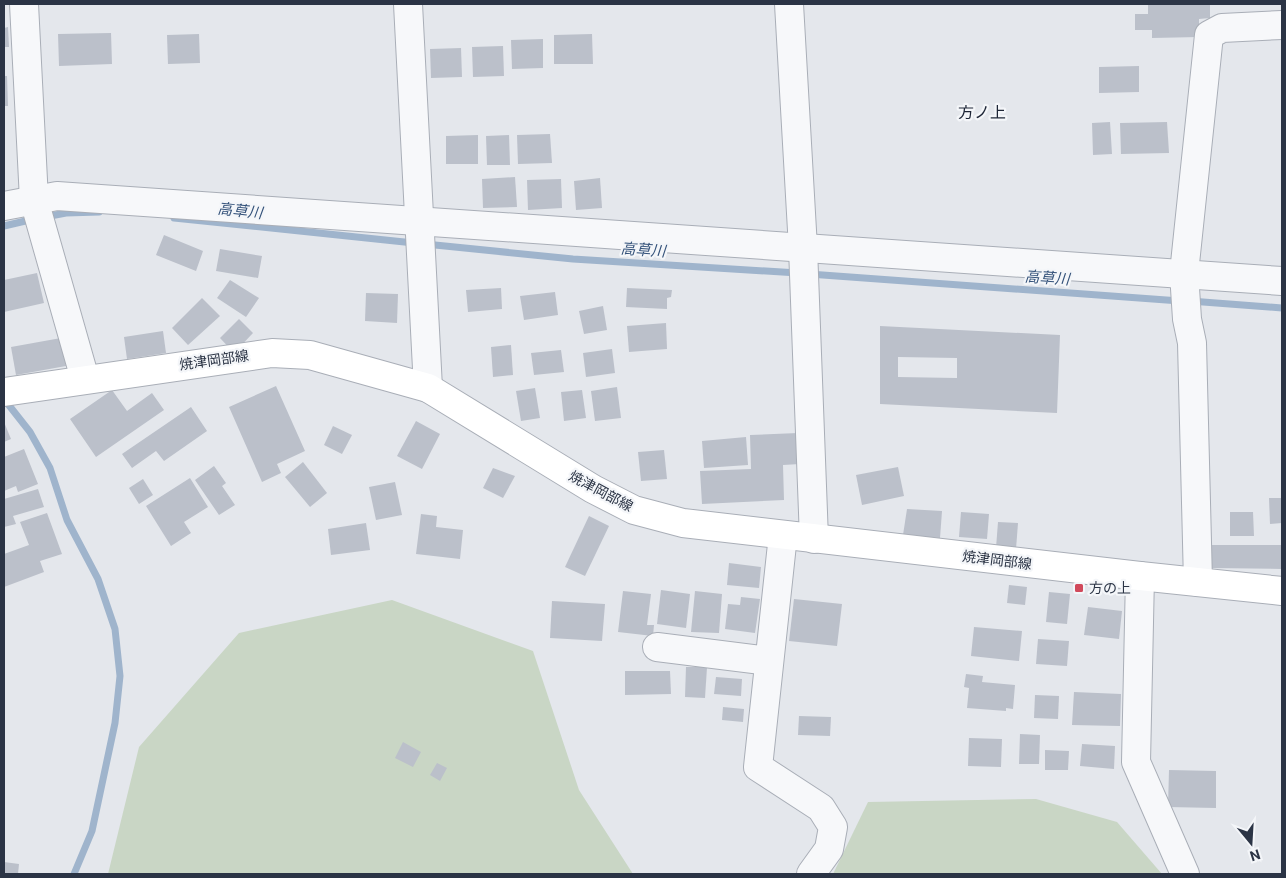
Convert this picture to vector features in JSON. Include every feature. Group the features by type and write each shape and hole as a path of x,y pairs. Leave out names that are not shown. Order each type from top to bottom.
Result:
{"main road":[{"name":"焼津岡部線","path":"8,391 272,353 310,355 428,388 593,489 634,510 683,523 1282,591"}],"street":[{"path":"24,4 37,211 85,379"},
{"path":"408,4 428,388"},
{"path":"789,4 805,292 814,539"},
{"path":"1198,582 1192,343 1187,319 1185,282 1209,35 1222,28 1282,25"},
{"path":"4,206 37,211 57,196 419,226 1185,282 1282,281"},
{"path":"783,535 758,767 821,808 833,827 829,849 811,874"},
{"path":"1140,576 1136,762 1185,874"},
{"path":"657,647 769,661"}],"green space":[{"path":"392,600 533,651 579,790 633,874 108,874 139,747 239,633"},
{"path":"1036,799 1117,822 1162,874 833,874 868,802"}],"building":[{"path":"1148,4 1210,4 1210,18 1199,19 1199,37 1152,38 1152,30 1135,30 1135,14 1148,14"},
{"path":"8,27 9,47 4,47 4,28"},
{"path":"111,33 112,64 59,66 58,34"},
{"path":"199,34 200,63 168,64 167,35"},
{"path":"592,34 593,64 554,64 554,35"},
{"path":"543,39 543,68 512,69 511,40"},
{"path":"503,46 504,76 473,77 472,47"},
{"path":"461,48 462,77 431,78 430,49"},
{"path":"1139,66 1139,92 1099,93 1099,67"},
{"path":"4,76 7,76 8,106 4,106"},
{"path":"1110,122 1112,154 1093,155 1092,123"},
{"path":"1167,122 1169,153 1121,154 1120,123"},
{"path":"550,134 552,163 518,164 517,135"},
{"path":"478,135 478,164 446,164 446,136"},
{"path":"509,135 510,165 487,165 486,136"},
{"path":"515,177 517,207 483,208 482,179"},
{"path":"600,178 602,208 576,210 574,181"},
{"path":"561,179 562,208 528,210 527,180"},
{"path":"164,235 203,251 196,271 156,255"},
{"path":"220,249 262,256 258,278 216,271"},
{"path":"37,273 44,303 4,312 4,280"},
{"path":"230,280 259,298 246,317 217,298"},
{"path":"501,288 502,309 468,312 466,290"},
{"path":"627,288 672,290 671,297 667,298 667,309 626,307"},
{"path":"555,292 558,315 524,320 520,296"},
{"path":"366,293 398,294 397,323 365,321"},
{"path":"202,298 220,316 188,345 172,328"},
{"path":"603,306 607,330 584,334 579,311"},
{"path":"239,319 253,333 234,353 220,338"},
{"path":"666,323 667,349 629,352 627,326"},
{"path":"880,326 1060,335 1057,413 880,404","holes":["898,357 957,358 957,378 898,377"]},
{"path":"163,331 166,353 127,359 124,337"},
{"path":"61,338 66,366 16,375 11,347"},
{"path":"511,345 513,375 493,377 491,347"},
{"path":"612,349 615,373 586,377 583,353"},
{"path":"561,350 564,372 534,375 531,353"},
{"path":"276,386 305,451 277,464 281,473 262,482 229,407"},
{"path":"617,387 621,418 595,421 591,391"},
{"path":"535,388 540,418 521,421 516,391"},
{"path":"112,390 127,411 152,393 164,410 96,457 70,419"},
{"path":"582,390 586,418 564,421 561,392"},
{"path":"191,407 207,431 164,461 156,451 132,468 122,454"},
{"path":"416,421 440,434 422,469 397,456"},
{"path":"4,422 11,439 4,442"},
{"path":"333,426 352,435 342,454 324,445"},
{"path":"798,433 800,464 783,465 784,500 702,504 700,471 751,469 750,435"},
{"path":"746,437 748,465 704,468 702,441"},
{"path":"24,449 38,484 18,492 16,486 4,491 4,457"},
{"path":"664,450 667,479 641,481 638,452"},
{"path":"303,462 327,493 310,507 285,477"},
{"path":"214,466 226,483 222,486 235,505 219,515 195,480"},
{"path":"898,467 904,496 862,505 856,475"},
{"path":"493,468 515,476 503,498 483,488"},
{"path":"190,478 208,507 184,522 191,533 171,546 146,506"},
{"path":"143,479 153,495 139,504 129,488"},
{"path":"395,482 402,515 376,520 369,487"},
{"path":"38,489 44,507 13,516 16,524 4,527 4,499"},
{"path":"1269,498 1282,498 1282,523 1270,524"},
{"path":"907,509 942,511 940,538 903,535"},
{"path":"961,512 989,514 987,539 959,537"},
{"path":"1230,512 1253,512 1254,536 1230,536"},
{"path":"47,513 62,554 40,561 44,572 4,587 4,554 29,545 20,522"},
{"path":"421,514 437,516 436,527 463,530 460,559 416,554"},
{"path":"589,516 609,526 585,576 565,567"},
{"path":"998,522 1018,523 1016,549 996,548"},
{"path":"366,523 370,550 331,555 328,529"},
{"path":"1211,545 1282,545 1282,569 1211,568"},
{"path":"729,563 761,567 759,588 727,585"},
{"path":"1009,585 1027,587 1025,605 1007,603"},
{"path":"661,590 690,594 686,628 657,624"},
{"path":"623,591 651,594 647,625 654,625 653,636 618,632"},
{"path":"695,591 722,594 719,633 691,632"},
{"path":"1049,592 1070,594 1067,624 1046,622"},
{"path":"741,597 760,599 755,633 725,629 728,604 740,605"},
{"path":"794,599 842,604 837,646 789,641"},
{"path":"552,601 605,604 602,641 550,638"},
{"path":"1088,607 1122,611 1119,639 1084,635"},
{"path":"974,627 1022,631 1019,661 971,656"},
{"path":"1038,639 1069,641 1067,666 1036,664"},
{"path":"686,667 707,667 705,698 685,697"},
{"path":"625,671 670,671 671,694 625,695"},
{"path":"966,674 983,676 982,682 1015,685 1013,709 1006,708 1006,711 967,708 969,688 964,687"},
{"path":"716,677 742,679 741,696 714,694"},
{"path":"1074,692 1121,694 1120,726 1072,725"},
{"path":"1035,695 1059,696 1058,719 1034,718"},
{"path":"723,707 744,709 743,722 722,720"},
{"path":"799,716 831,717 830,736 798,735"},
{"path":"1020,734 1040,735 1039,764 1019,764"},
{"path":"969,738 1002,739 1001,767 968,766"},
{"path":"403,742 421,752 413,767 395,758"},
{"path":"1082,744 1115,746 1114,769 1080,766"},
{"path":"1045,750 1069,751 1068,770 1045,770"},
{"path":"437,763 447,768 440,781 430,775"},
{"path":"1169,770 1216,771 1216,808 1168,807"},
{"path":"4,862 19,864 18,874 4,874"}],"waterway":[{"name":"高草川","path":"45,217 66,213 99,212"},
{"name":"高草川","path":"174,218 414,243"},
{"name":"高草川","path":"4,226 34,219"},
{"name":"高草川","path":"425,244 573,259 798,273"},
{"name":"高草川","path":"809,274 1180,301"},
{"name":"高草川","path":"1190,301 1282,308"},
{"path":"4,399 30,432 50,468 67,520 98,579 115,629 120,676 115,723 92,831 74,874"}],"place":[{"name":"方の上","path":"1079,588"}],"district":[{"name":"方ノ上","path":"982,112"}]}
